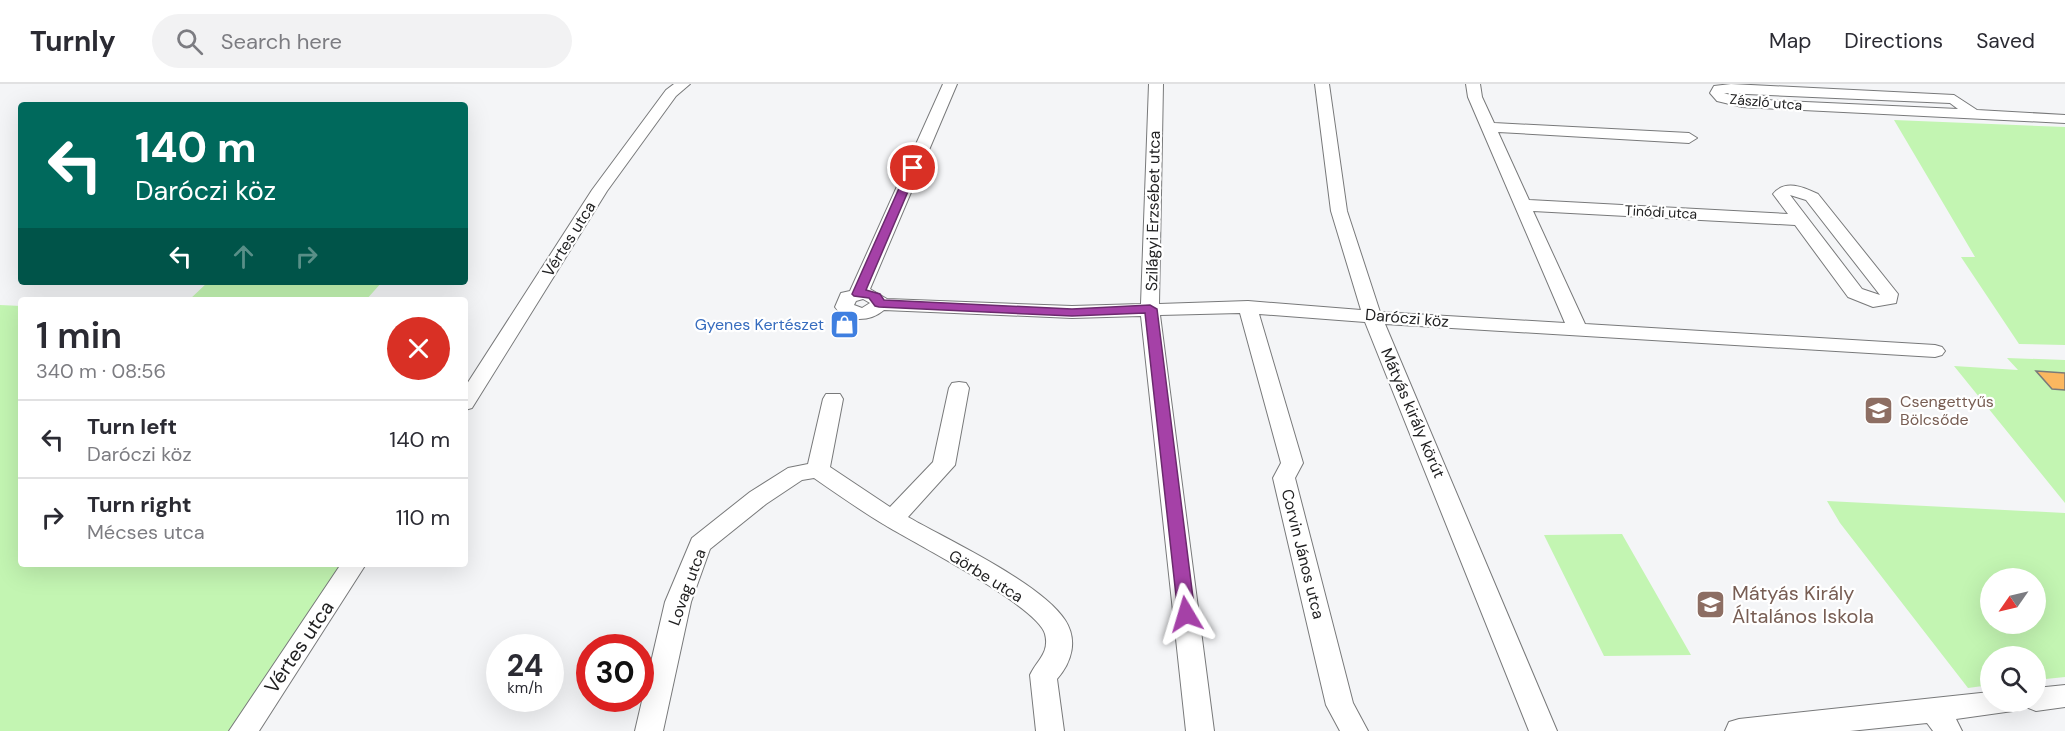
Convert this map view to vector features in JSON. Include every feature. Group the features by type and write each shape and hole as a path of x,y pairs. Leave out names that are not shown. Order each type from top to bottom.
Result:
{"street":[{"name":"Vértes utca","path":"468,398 600,190 671,93 682,84"},
{"name":"Daróczi köz","path":"950,84 858,294 871,294 876,297 879,304 1072,312 1248,307 1372,315 1399,319 1935,351"},
{"name":"Szilágyi Erzsébet utca","path":"1156,84 1150,309 1200,731"},
{"name":"Mátyás király körút","path":"1322,84 1339,211 1372,315 1543,731"},
{"path":"1473,84 1474,97 1577,329"},
{"name":"Zászló utca","path":"1973,114 1945,91 1728,88 1719,89 1717,93 1722,98 1742,103 1973,114 2065,118"},
{"path":"1488,127 1689,138"},
{"path":"1797,190 1812,197 1889,294 1889,299 1873,301 1855,293 1801,220 1781,194 1783,192 1797,190"},
{"name":"Tinódi utca","path":"1521,205 1801,220"},
{"name":"Corvin János utca","path":"1248,307 1292,463 1284,478 1332,671 1341,705 1354,731"},
{"path":"892,519 944,465 959,388"},
{"path":"818,470 833,399"},
{"name":"Görbe utca","path":"818,470 892,519 1018,593 1056,625 1061,650 1052,668 1043,675 1050,731"},
{"name":"Lovag utca","path":"649,731 678,602 700,544 758,498 796,473 818,470"},
{"name":"Vértes utca","path":"243,731 352,567"},
{"path":"2046,698 2065,696"},
{"path":"1738,731 1942,721 1980,710"}],"green space":[{"path":"1894,120 2065,127 2065,345 2019,344 1961,257 1975,257"},
{"path":"205,285 379,285 369,297 192,297"},
{"path":"0,305 18,306 18,567 344,567 232,731 0,731"},
{"path":"2007,358 2065,360 2065,503 1954,366 2018,370"},
{"path":"1827,501 2065,513 2065,677 2046,679 2046,646 1980,646 1980,686 1968,688 1840,523"},
{"path":"1622,534 1691,655 1604,656 1544,535"}],"building":[{"path":"2036,371 2065,373 2065,390 2052,389"}],"place":[{"name":"Gyenes Kertészet","path":"845,324"},
{"name":"Csengettyűs Bölcsőde","path":"1879,410"},
{"name":"Mátyás Király Általános Iskola","path":"1711,605"}],"route":[{"path":"913,168 858,294 871,294 879,300 879,304 1072,312 1150,309 1186,614"}]}
